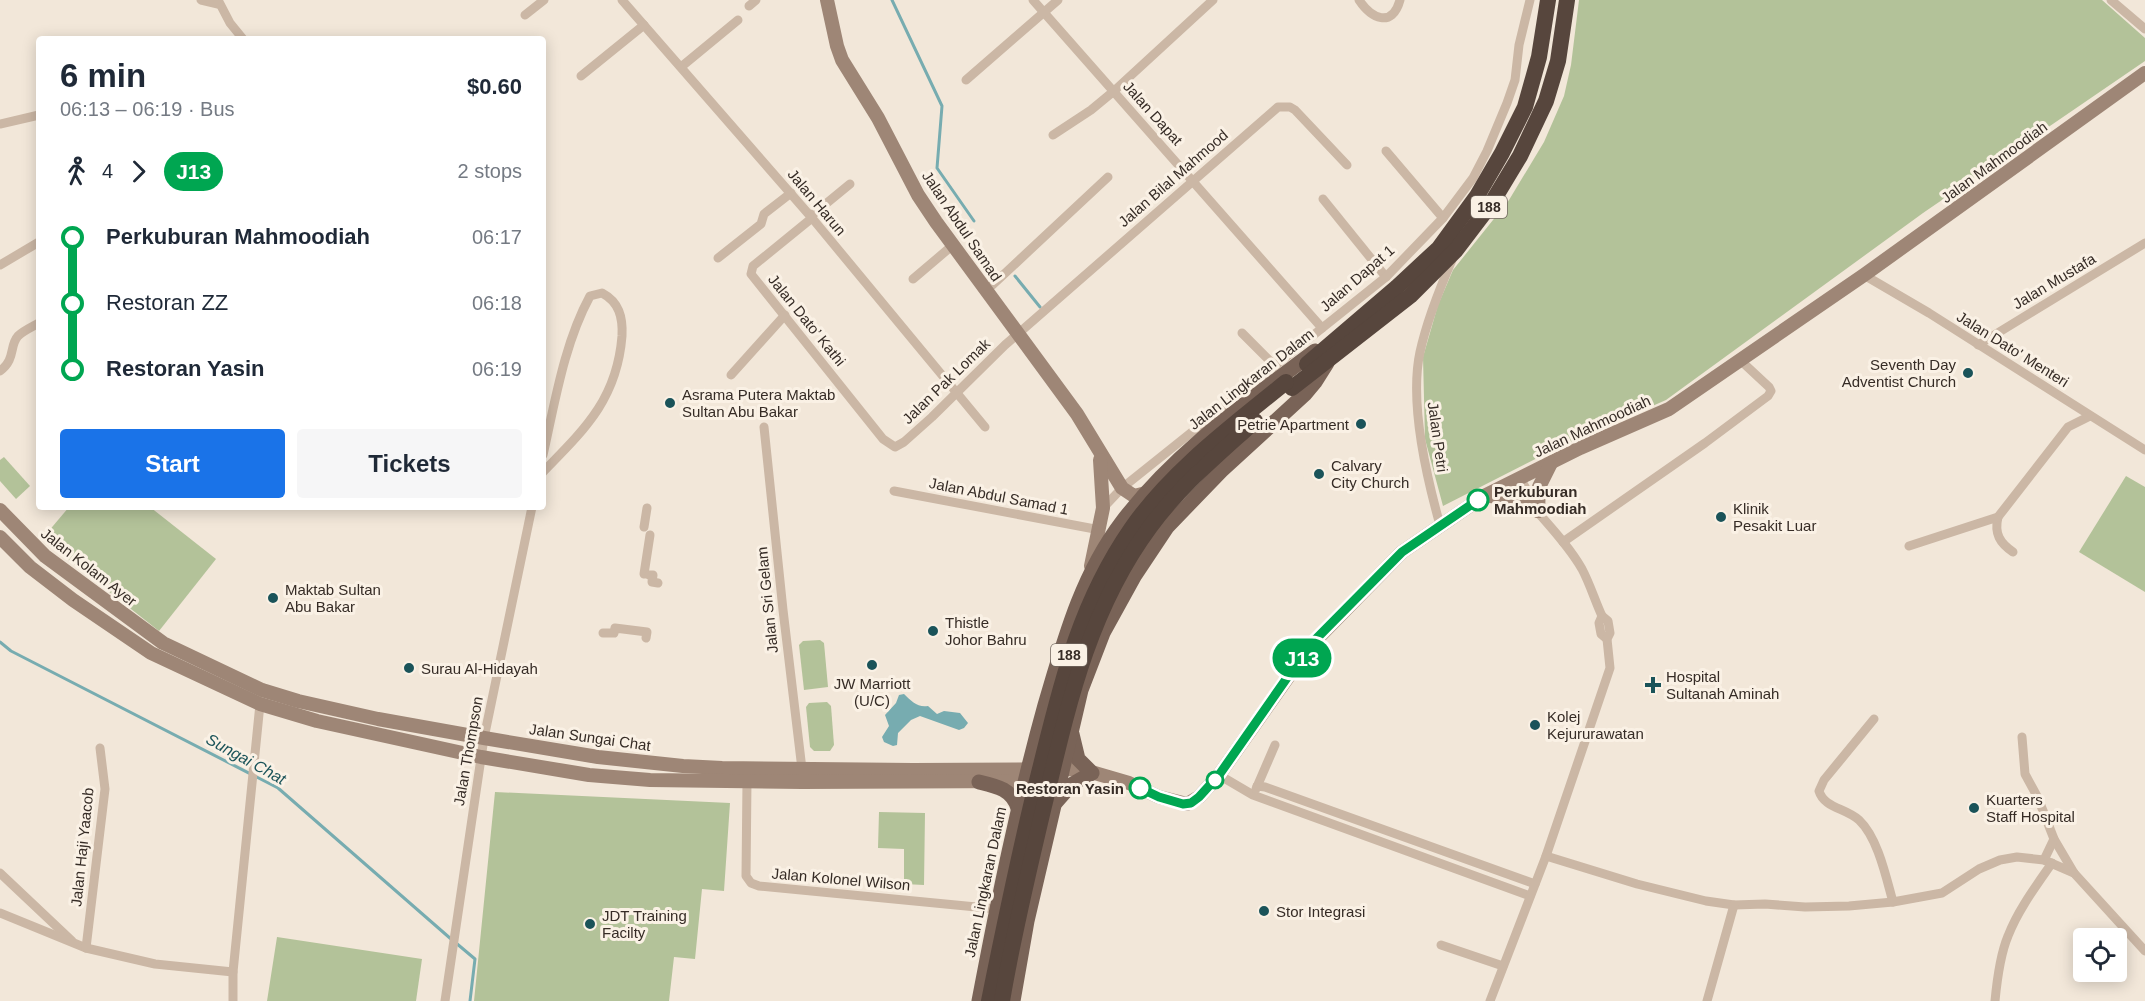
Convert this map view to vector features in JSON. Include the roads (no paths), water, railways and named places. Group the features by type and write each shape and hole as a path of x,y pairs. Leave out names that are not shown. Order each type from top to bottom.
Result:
{"highway":[{"name":"Jalan Lingkaran Dalam","path":"1002,1001 1024,891 1071,694 1100,613 1122,569 1150,526 1186,486 1289,385 1439,248 1477,196 1525,107 1539,57 1548,0"},
{"name":"Jalan Lingkaran Dalam","path":"989,1001 1007,910 1059,690 1084,612 1108,565 1132,527 1162,492 1221,435 1289,385 1328,360 1410,296 1456,250 1491,204 1520,156 1546,101 1558,61 1567,0"}],"main road":[{"name":"Jalan Abdul Samad","path":"827,0 842,60 878,118 918,195 1017,335 1077,414 1122,488"},
{"name":"Jalan Mahmoodiah","path":"1026,775 1060,774 1079,777 1092,773 1129,783 1159,797 1187,804 1199,797 1219,775 1310,645 1402,552 1484,496 1580,448 1669,409 1864,276 2145,73"},
{"name":"Jalan Lingkaran Dalam","path":"979,1001 1026,775 1066,634 1089,577 1122,523 1172,466 1222,420 1356,322"},
{"name":"Jalan Lingkaran Dalam","path":"1013,1001 1027,921 1060,774 1081,690 1103,633 1151,550 1185,506 1305,394 1328,360"},
{"name":"Jalan Abdul Samad","path":"1089,577 1103,508 1100,455"},
{"path":"1484,496 1509,497 1538,511 1539,487 1551,463"},
{"path":"1122,488 1134,496 1146,494"},
{"name":"Jalan Kolam Ayer","path":"0,510 45,556 163,643"},
{"path":"0,537 30,567 73,600 156,656 260,704 317,721 481,757 589,775 650,780 979,782 1026,775"},
{"name":"Jalan Sungai Chat","path":"163,643 262,690 298,701 369,717 598,757 683,766 1026,775"},
{"path":"1054,806 1071,785 1092,773 1078,759 1071,731"},
{"path":"979,782 1006,790 1016,800 1018,808"}],"street":[{"path":"201,0 218,2 241,36"},
{"path":"525,15 544,0"},
{"name":"Jalan Harun","path":"622,0 811,217 985,427"},
{"name":"Jalan Dapat","path":"1033,0 1322,328"},
{"path":"966,80 1058,0"},
{"path":"1053,135 1091,110 1114,91 1213,0"},
{"path":"1359,0 1367,12 1383,18 1392,14 1400,0"},
{"name":"Jalan Dapat 1","path":"1103,508 1122,488 1386,277 1443,218 1473,178 1507,103 1515,80 1519,45 1530,0"},
{"path":"2111,0 2145,29"},
{"path":"681,67 738,20"},
{"path":"581,76 644,25"},
{"name":"Jalan Bilal Mahmood","path":"1017,335 1278,107 1290,107 1295,110 1347,165"},
{"path":"0,124 36,116"},
{"path":"1386,151 1443,218"},
{"path":"985,290 1108,177"},
{"path":"811,217 850,184"},
{"path":"718,258 761,224 764,214 791,194"},
{"path":"1323,200 1386,277"},
{"name":"Jalan Dato’ Kathi","path":"811,217 751,270 753,278 883,439 895,447"},
{"name":"Jalan Mustafa","path":"1978,345 2145,243"},
{"path":"0,265 36,244"},
{"path":"913,279 953,245"},
{"name":"Jalan Petri","path":"1440,525 1418,417 1419,353 1436,298 1456,250"},
{"name":"Jalan Dato' Menteri","path":"1864,276 1929,313 2145,450"},
{"path":"546,441 562,371 579,317 590,296 602,293 610,297 617,305 622,324 617,370 610,390 588,425 546,469"},
{"path":"731,375 784,315"},
{"path":"0,371 10,360 18,336 36,325"},
{"path":"1242,333 1275,366"},
{"name":"Jalan Pak Lomak","path":"895,447 904,442 957,394 1017,335"},
{"path":"1563,542 1768,396 1769,387 1740,360"},
{"path":"2013,552 2001,542 1996,525 1998,518 2068,427 2090,416"},
{"name":"Jalan Sri Gelam","path":"764,427 786,644 802,769"},
{"path":"1490,1001 1546,856 1610,668 1607,639 1601,634 1599,623 1602,616 1582,569 1563,542 1528,502 1517,479"},
{"name":"Jalan Abdul Samad 1","path":"894,491 1100,530"},
{"path":"647,508 647,575 653,575 652,582 658,583"},
{"name":"Jalan Thompson","path":"445,1001 484,738 531,510"},
{"path":"1909,546 1998,518"},
{"path":"603,633 614,633 615,628 647,632 646,638"},
{"path":"233,1001 233,972 260,704"},
{"path":"1874,718 1824,780 1818,791 1827,803 1858,819 1869,833 1884,869 1893,902"},
{"path":"2022,737 2025,774 2038,798 2054,839 2074,873 2145,951"},
{"path":"1253,795 1275,745"},
{"name":"Jalan Haji Yaacob","path":"81,946 105,789 100,748"},
{"path":"1219,775 1234,786 1253,795 1530,896"},
{"name":"Jalan Kolonel Wilson","path":"747,781 746,876 751,883 759,886 997,909"},
{"path":"1257,786 1266,787 1535,885"},
{"path":"1995,1001 2001,960 2008,935 2048,861 2054,839"},
{"path":"1546,856 1637,885 1706,901 1734,905 1765,904 1805,908 1893,902 1942,893 1979,869 2000,860 2017,857 2048,861 2074,873"},
{"path":"0,873 81,946"},
{"path":"1707,1001 1734,905"},
{"path":"0,913 81,946 155,964 233,972"},
{"path":"1441,945 1503,966"}],"water":[{"path":"904,694 921,706 928,706 937,714 944,711 960,713 968,723 959,730 920,716 911,720 898,733 897,745 893,746 884,742 882,737 889,726 885,715 896,703 899,695"}],"waterway":[{"path":"892,0 942,106 937,168 974,221"},
{"path":"1015,276 1040,307"},
{"name":"Sungai Chat","path":"0,642 11,651 278,788 451,939"},
{"name":"Sungai Chat","path":"456,943 475,959 470,1001"}],"place":[{"name":"Seventh Day Adventist Church","path":"1968,373"},
{"name":"Asrama Putera Maktab Sultan Abu Bakar","path":"670,403"},
{"name":"Petrie Apartment","path":"1361,424"},
{"name":"Calvary City Church","path":"1319,474"},
{"name":"Perkuburan Mahmoodiah","path":"1478,500"},
{"name":"Klinik Pesakit Luar","path":"1721,517"},
{"name":"Maktab Sultan Abu Bakar","path":"273,598"},
{"name":"Thistle Johor Bahru","path":"933,631"},
{"name":"JW Marriott (U/C)","path":"872,665"},
{"name":"Surau Al-Hidayah","path":"409,668"},
{"name":"Hospital Sultanah Aminah","path":"1653,685"},
{"name":"Kolej Kejururawatan","path":"1535,725"},
{"name":"Restoran Yasin","path":"1140,788"},
{"name":"Kuarters Staff Hospital","path":"1974,808"},
{"name":"Stor Integrasi","path":"1264,911"},
{"name":"JDT Training Facilty","path":"590,924"}]}
